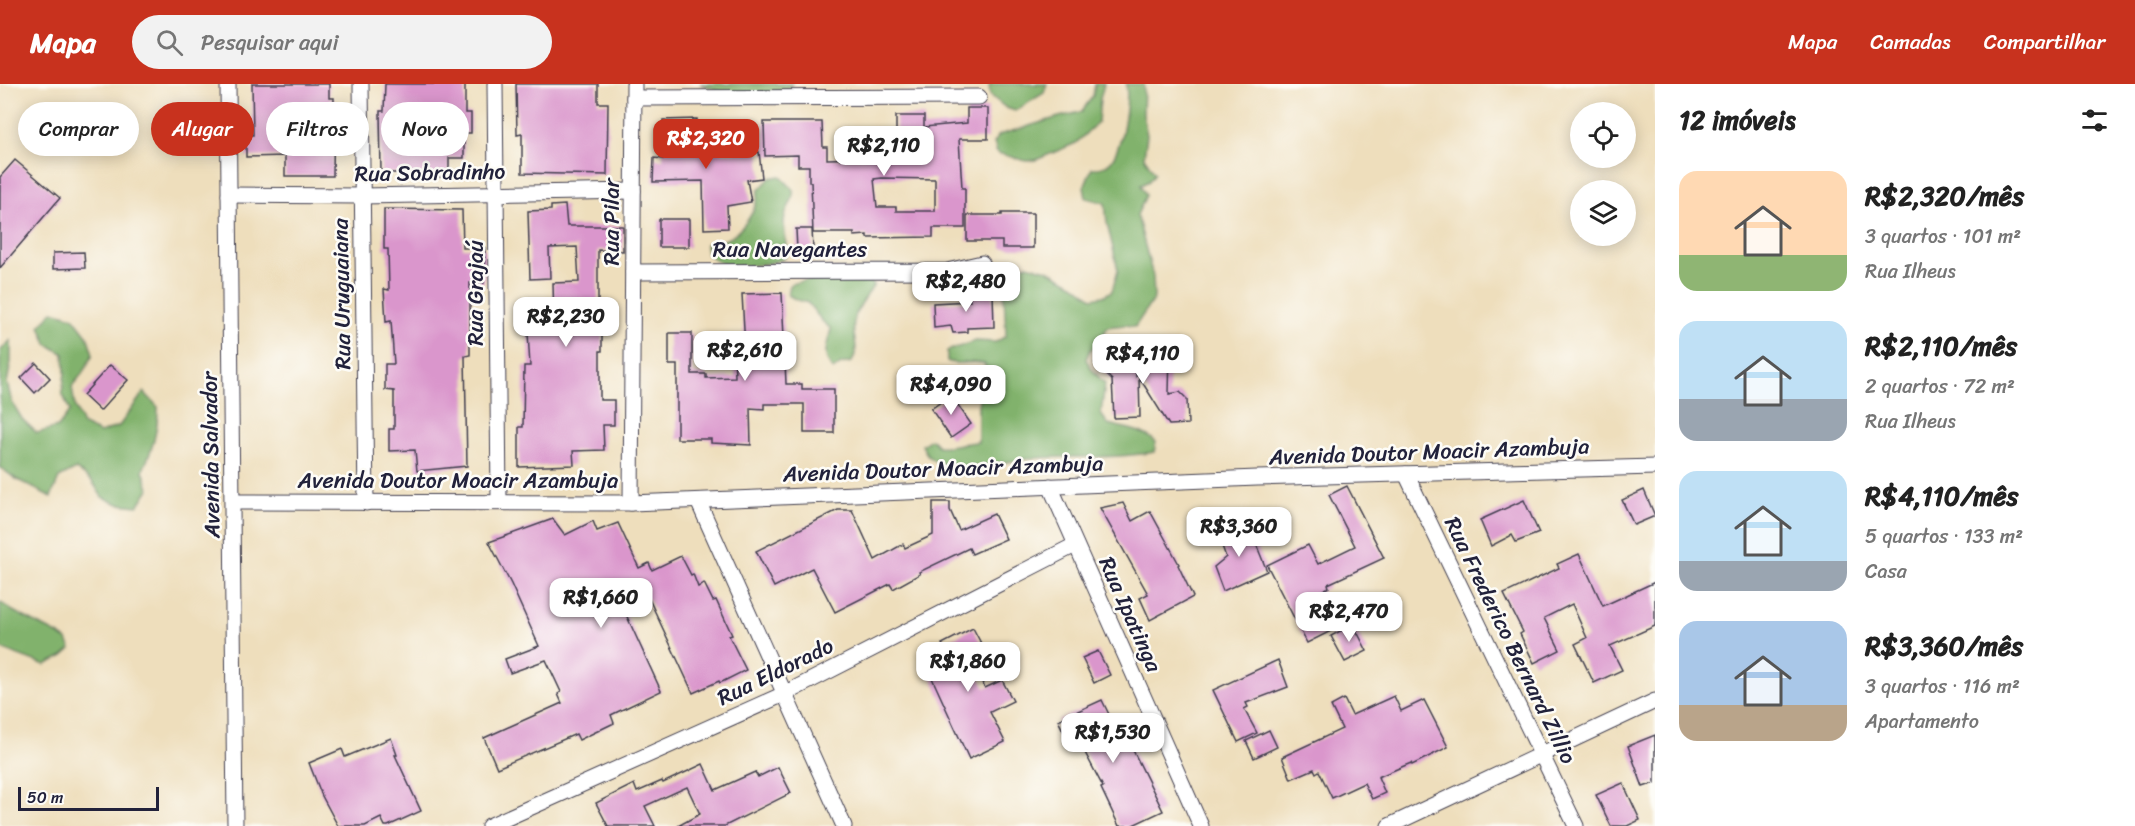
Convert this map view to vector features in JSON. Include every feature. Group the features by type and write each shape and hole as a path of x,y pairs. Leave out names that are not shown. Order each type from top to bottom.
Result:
{"street":[{"name":"Avenida Salvador","path":"228,84 235,826"},
{"name":"Rua Uruguaiana","path":"361,84 366,503"},
{"name":"Rua Grajaú","path":"495,84 499,501"},
{"path":"634,91 979,97"},
{"name":"Rua Pilar","path":"631,503 634,91"},
{"name":"Rua Sobradinho","path":"229,195 362,196 633,191"},
{"name":"Rua Navegantes","path":"633,272 947,271 982,264"},
{"name":"Avenida Doutor Moacir Azambuja","path":"233,502 631,503 1050,486 1655,467"},
{"name":"Rua Frederico Bernard Zillio","path":"1406,474 1575,826"},
{"name":"Rua Ipatinga","path":"1050,486 1201,826"},
{"path":"698,501 844,826"},
{"name":"Rua Eldorado","path":"489,826 784,694 1075,545"},
{"path":"1389,826 1655,701"}],"green space":[{"path":"700,84 792,84 787,91 729,95"},
{"path":"989,84 1047,84 1044,93 1015,111 1006,108 990,95"},
{"path":"1095,84 1104,84 1098,122 1076,143 1036,160 1026,161 997,153 994,143 999,135 1081,112 1093,96"},
{"path":"1126,84 1144,84 1143,115 1147,135 1144,157 1155,173 1149,181 1141,185 1146,195 1137,215 1153,276 1154,298 1135,327 1126,325 1107,327 1098,346 1090,350 1086,359 1105,384 1101,414 1108,424 1145,434 1156,442 1154,452 1038,458 975,466 949,465 934,461 924,451 922,445 931,439 938,446 978,442 978,405 985,375 985,364 952,363 947,361 947,351 975,341 996,342 1006,336 1004,294 998,286 952,288 948,279 954,272 983,265 1006,267 1027,265 1048,270 1075,285 1092,298 1112,291 1118,270 1107,223 1105,203 1086,198 1084,187 1092,168 1107,165 1118,148 1125,114"},
{"path":"780,176 793,189 793,197 784,221 785,258 764,264 737,266 722,263 707,254 706,244 725,240 737,232 752,213 758,191 770,178"},
{"path":"866,279 874,284 855,316 853,327 855,356 852,362 841,364 833,370 826,355 831,329 808,303 788,295 790,285 814,280"},
{"path":"53,311 73,317 87,335 93,354 72,387 75,407 83,425 100,433 119,426 144,392 158,407 154,439 143,470 149,489 138,506 118,504 102,497 92,481 76,469 59,478 51,497 16,479 0,467 0,351 11,340 11,362 7,383 12,402 22,419 37,433 58,427 70,411 62,393 65,373 64,354 47,344 40,326"},
{"path":"0,602 67,640 71,649 45,665 0,648"}],"building":[{"path":"252,84 329,84 329,98 334,98 334,102 266,102 266,156 285,156 246,157 254,156"},
{"path":"385,84 465,84 465,102 384,102"},
{"path":"516,84 598,84 598,103 608,103 607,175 522,173 522,134 517,135"},
{"path":"967,108 988,108 988,139 959,139 962,188 965,188 965,228 933,228 933,237 867,238 867,235 854,236 854,233 813,233 809,166 798,166 798,155 765,156 764,122 822,122 823,147 827,147 827,159 864,158 863,146 896,146 896,116 924,116 924,127 967,123","holes":["874,179 935,179 935,211 896,211 896,207 877,207"]},
{"path":"380,111 381,156 464,156 464,158 449,158 449,177 409,177 409,173 381,173"},
{"path":"469,113 471,113 471,133 469,133"},
{"path":"697,119 698,146 721,145 722,153 759,152 762,178 747,180 751,202 727,206 728,228 704,229 703,181 653,182 654,158 663,159 663,120"},
{"path":"285,156 333,156 333,176 285,176"},
{"path":"15,160 60,198 0,268 0,177"},
{"path":"565,205 567,226 623,226 623,251 598,250 598,330 602,330 600,400 614,400 614,425 603,425 604,450 573,451 574,465 519,467 519,427 523,427 524,366 530,366 528,333 552,332 553,283 579,282 577,247 549,248 550,278 530,279 528,211 551,210 551,206"},
{"path":"384,209 462,210 463,248 485,248 484,283 470,283 470,355 465,356 467,466 417,471 415,450 389,451 389,429 394,429 394,391 385,390 385,364 394,364 391,321 386,322 384,289 389,290 388,249 384,249"},
{"path":"1002,213 1033,213 1033,248 1002,248 1002,241 967,241 967,215 1002,215"},
{"path":"659,219 689,219 689,247 659,247"},
{"path":"796,229 812,229 813,249 797,250"},
{"path":"84,252 85,268 53,269 53,253"},
{"path":"782,293 786,384 802,384 802,389 834,389 834,433 804,433 804,404 764,404 764,409 750,408 751,445 711,443 711,439 677,439 677,365 669,365 669,333 692,333 692,374 706,374 706,378 735,377 734,348 745,348 742,294"},
{"path":"993,293 994,327 967,328 967,332 953,333 951,326 934,328 933,303 970,301 969,294"},
{"path":"1110,346 1135,346 1136,376 1158,351 1170,350 1169,394 1180,392 1187,399 1188,424 1169,425 1139,377 1140,417 1114,418 1112,380 1095,363 1111,361"},
{"path":"36,363 50,378 35,393 21,378"},
{"path":"110,365 128,380 100,411 83,395"},
{"path":"951,395 971,424 951,438 931,409"},
{"path":"1347,486 1384,558 1328,584 1329,587 1321,591 1339,627 1307,643 1267,565 1308,545 1318,564 1355,546 1329,495"},
{"path":"1644,490 1655,516 1634,525 1622,500"},
{"path":"1524,500 1539,533 1516,542 1512,535 1491,546 1480,520"},
{"path":"933,502 950,502 950,510 959,530 994,514 1006,539 972,554 969,548 919,572 920,574 893,589 890,584 835,612 812,568 774,587 756,551 838,510 852,510 875,560 903,544 905,548 933,535"},
{"path":"1123,503 1132,521 1150,511 1179,564 1193,597 1150,620 1140,598 1148,594 1100,508"},
{"path":"553,519 565,535 593,521 597,531 618,523 639,568 649,563 652,570 681,556 691,575 693,574 698,587 704,583 713,601 716,600 732,635 729,636 746,670 693,693 649,599 624,610 661,691 611,715 614,723 579,740 576,734 497,768 484,738 562,703 558,694 561,692 546,660 510,673 505,659 539,646 489,542"},
{"path":"1248,524 1267,571 1223,591 1214,567 1226,557 1218,535"},
{"path":"1579,554 1603,606 1655,582 1655,626 1610,646 1622,670 1594,683 1575,644 1587,638 1572,604 1544,618 1560,650 1534,663 1520,634 1523,632 1504,594 1559,568 1557,564"},
{"path":"1353,624 1367,651 1345,662 1331,636"},
{"path":"973,628 986,653 971,661 985,688 1002,680 1013,701 990,712 1005,742 969,759 922,656 944,647 942,644"},
{"path":"1098,651 1110,675 1094,683 1082,658"},
{"path":"1278,660 1288,687 1246,703 1248,707 1244,709 1257,733 1238,742 1213,690"},
{"path":"1394,696 1401,711 1424,700 1448,747 1412,765 1411,763 1378,777 1385,793 1372,799 1364,783 1332,798 1319,771 1316,773 1314,769 1291,779 1282,757 1342,729 1331,706 1344,699 1352,715"},
{"path":"1102,700 1118,733 1123,730 1163,811 1131,826 1119,826 1101,788 1103,787 1081,745 1072,749 1058,720"},
{"path":"1269,730 1277,747 1254,758 1246,741"},
{"path":"1655,735 1655,783 1643,787 1628,746"},
{"path":"391,738 397,755 395,755 421,811 388,826 385,826 381,818 365,826 338,826 322,796 309,763 342,749 345,757"},
{"path":"703,764 715,790 755,772 758,777 778,767 791,793 725,826 678,826 700,814 687,787 645,806 655,826 608,826 596,803 634,784 637,792 662,781 663,783"},
{"path":"1623,783 1640,820 1627,826 1611,826 1596,795"}]}
